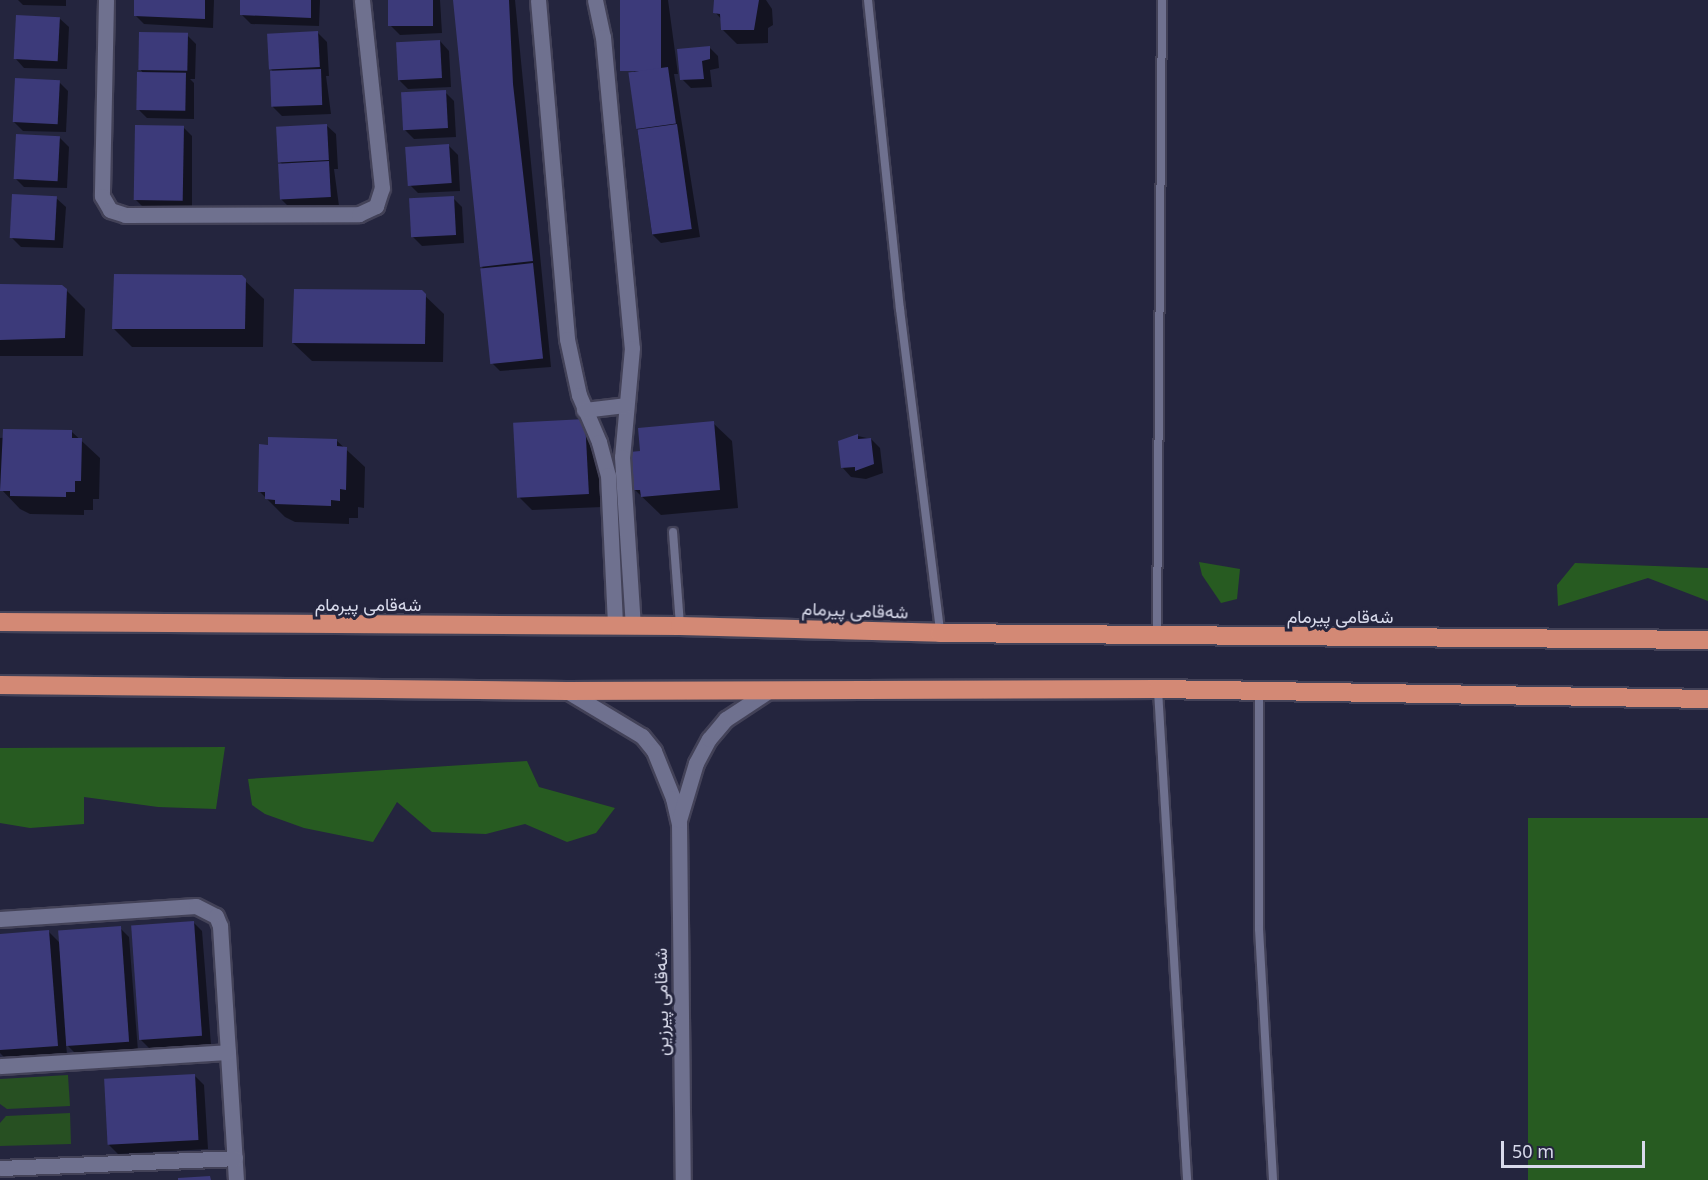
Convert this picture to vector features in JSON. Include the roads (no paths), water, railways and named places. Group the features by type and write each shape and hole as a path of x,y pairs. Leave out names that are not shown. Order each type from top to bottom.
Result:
{"highway":[{"name":"شەقامی پیرمام","path":"0,622 680,626 940,633 1708,640"},
{"path":"0,685 567,691 1158,689 1708,699"}],"street":[{"path":"106,0 102,196 114,213 136,215 359,214 376,206 382,188 362,0"},
{"path":"538,0 567,339 584,410 605,460 624,626"},
{"path":"595,0 603,37 632,348 622,458 624,626"},
{"path":"584,410 626,405"},
{"path":"605,460 622,458"},
{"path":"679,823 696,763 708,739 726,719 770,690"},
{"path":"567,691 642,736 662,769 679,823"},
{"name":"شەقامی پیرزین","path":"679,823 682,1180"},
{"path":"0,919 207,909 220,926 236,1180"},
{"path":"0,1066 228,1052"},
{"path":"0,1168 235,1158"}],"lane":[{"path":"868,0 900,309 940,633"},
{"path":"1157,635 1162,0"},
{"path":"673,532 680,626"},
{"path":"1158,689 1187,1180"},
{"path":"1259,691 1259,929 1273,1180"}]}
